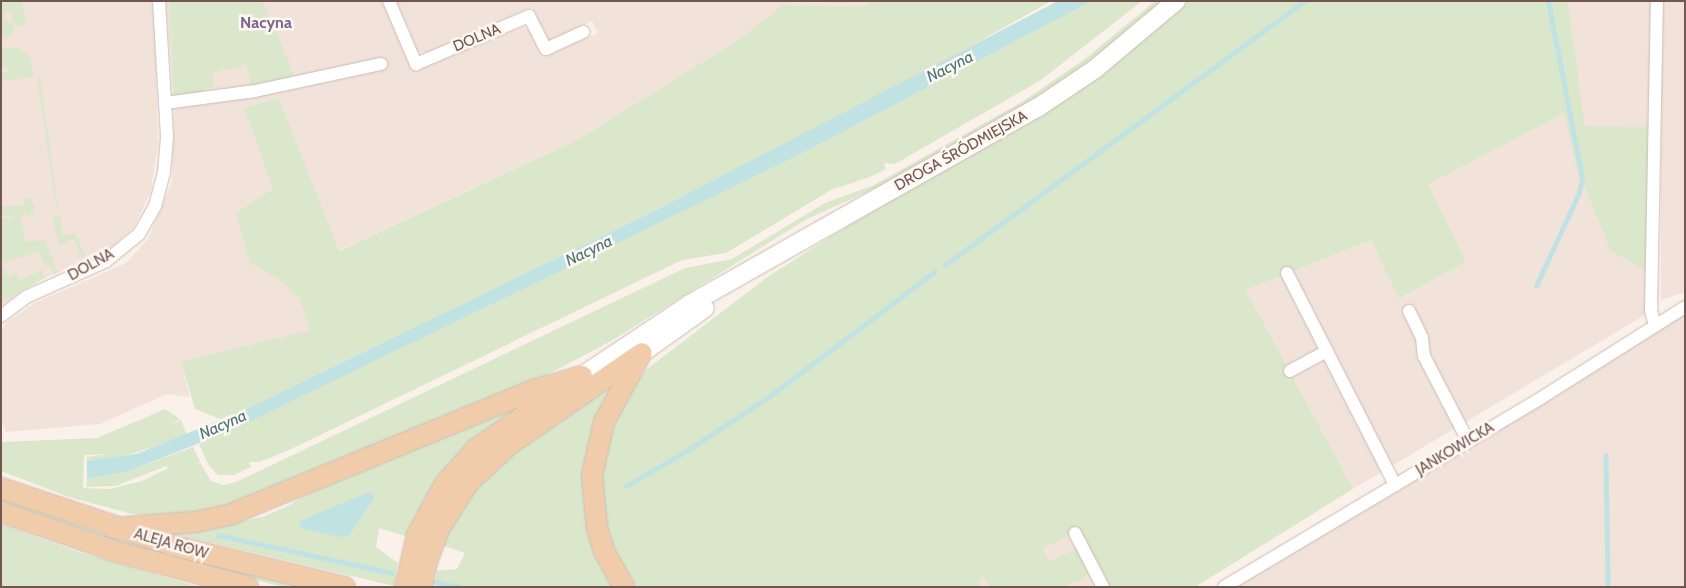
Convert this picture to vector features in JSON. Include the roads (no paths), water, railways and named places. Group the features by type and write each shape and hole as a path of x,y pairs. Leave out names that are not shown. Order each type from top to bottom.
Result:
{"main road":[{"name":"DROGA ŚRÓDMIEJSKA","path":"582,376 690,304 735,282 831,222 1037,108 1095,68 1176,1"},
{"name":"DROGA ŚRÓDMIEJSKA","path":"642,353 697,314 735,282"},
{"path":"422,587 426,538 459,495 488,462 642,353"},
{"path":"624,587 604,551 596,528 592,476 604,422 642,353"},
{"path":"113,528 195,522 229,515 534,390 582,376"},
{"path":"405,587 426,538 445,484 476,449 582,376"},
{"name":"ALEJA ROW","path":"6,490 113,528 218,557 344,587"},
{"name":"ALEJA ROW","path":"1,512 114,551 248,587"}],"street":[{"name":"DOLNA","path":"1,316 26,297 106,261 139,234 155,206 164,172 167,136 159,1"},
{"name":"DOLNA","path":"389,1 416,64 530,16 546,49 583,32"},
{"path":"1654,326 1651,310 1657,1"},
{"path":"165,103 255,91 381,64"},
{"path":"1287,274 1395,485"},
{"name":"JANKOWICKA","path":"1224,587 1468,441 1685,307"},
{"path":"1409,311 1422,338 1424,356 1468,441"},
{"path":"1290,371 1327,351"},
{"path":"1075,533 1103,587"}],"water":[{"path":"1058,1 1092,1 797,156 230,431 129,471 87,479 87,461 136,454 240,412 660,208"},
{"path":"369,492 375,497 349,536 340,537 299,528 300,521"}],"waterway":[{"path":"945,265 1305,1"},
{"path":"1536,286 1579,193 1582,178 1548,1"},
{"path":"626,486 688,450 770,396 934,272"},
{"path":"1606,455 1608,587"},
{"path":"218,535 392,573"},
{"path":"435,582 459,587"}],"district":[{"name":"Nacyna","path":"266,23"}]}
